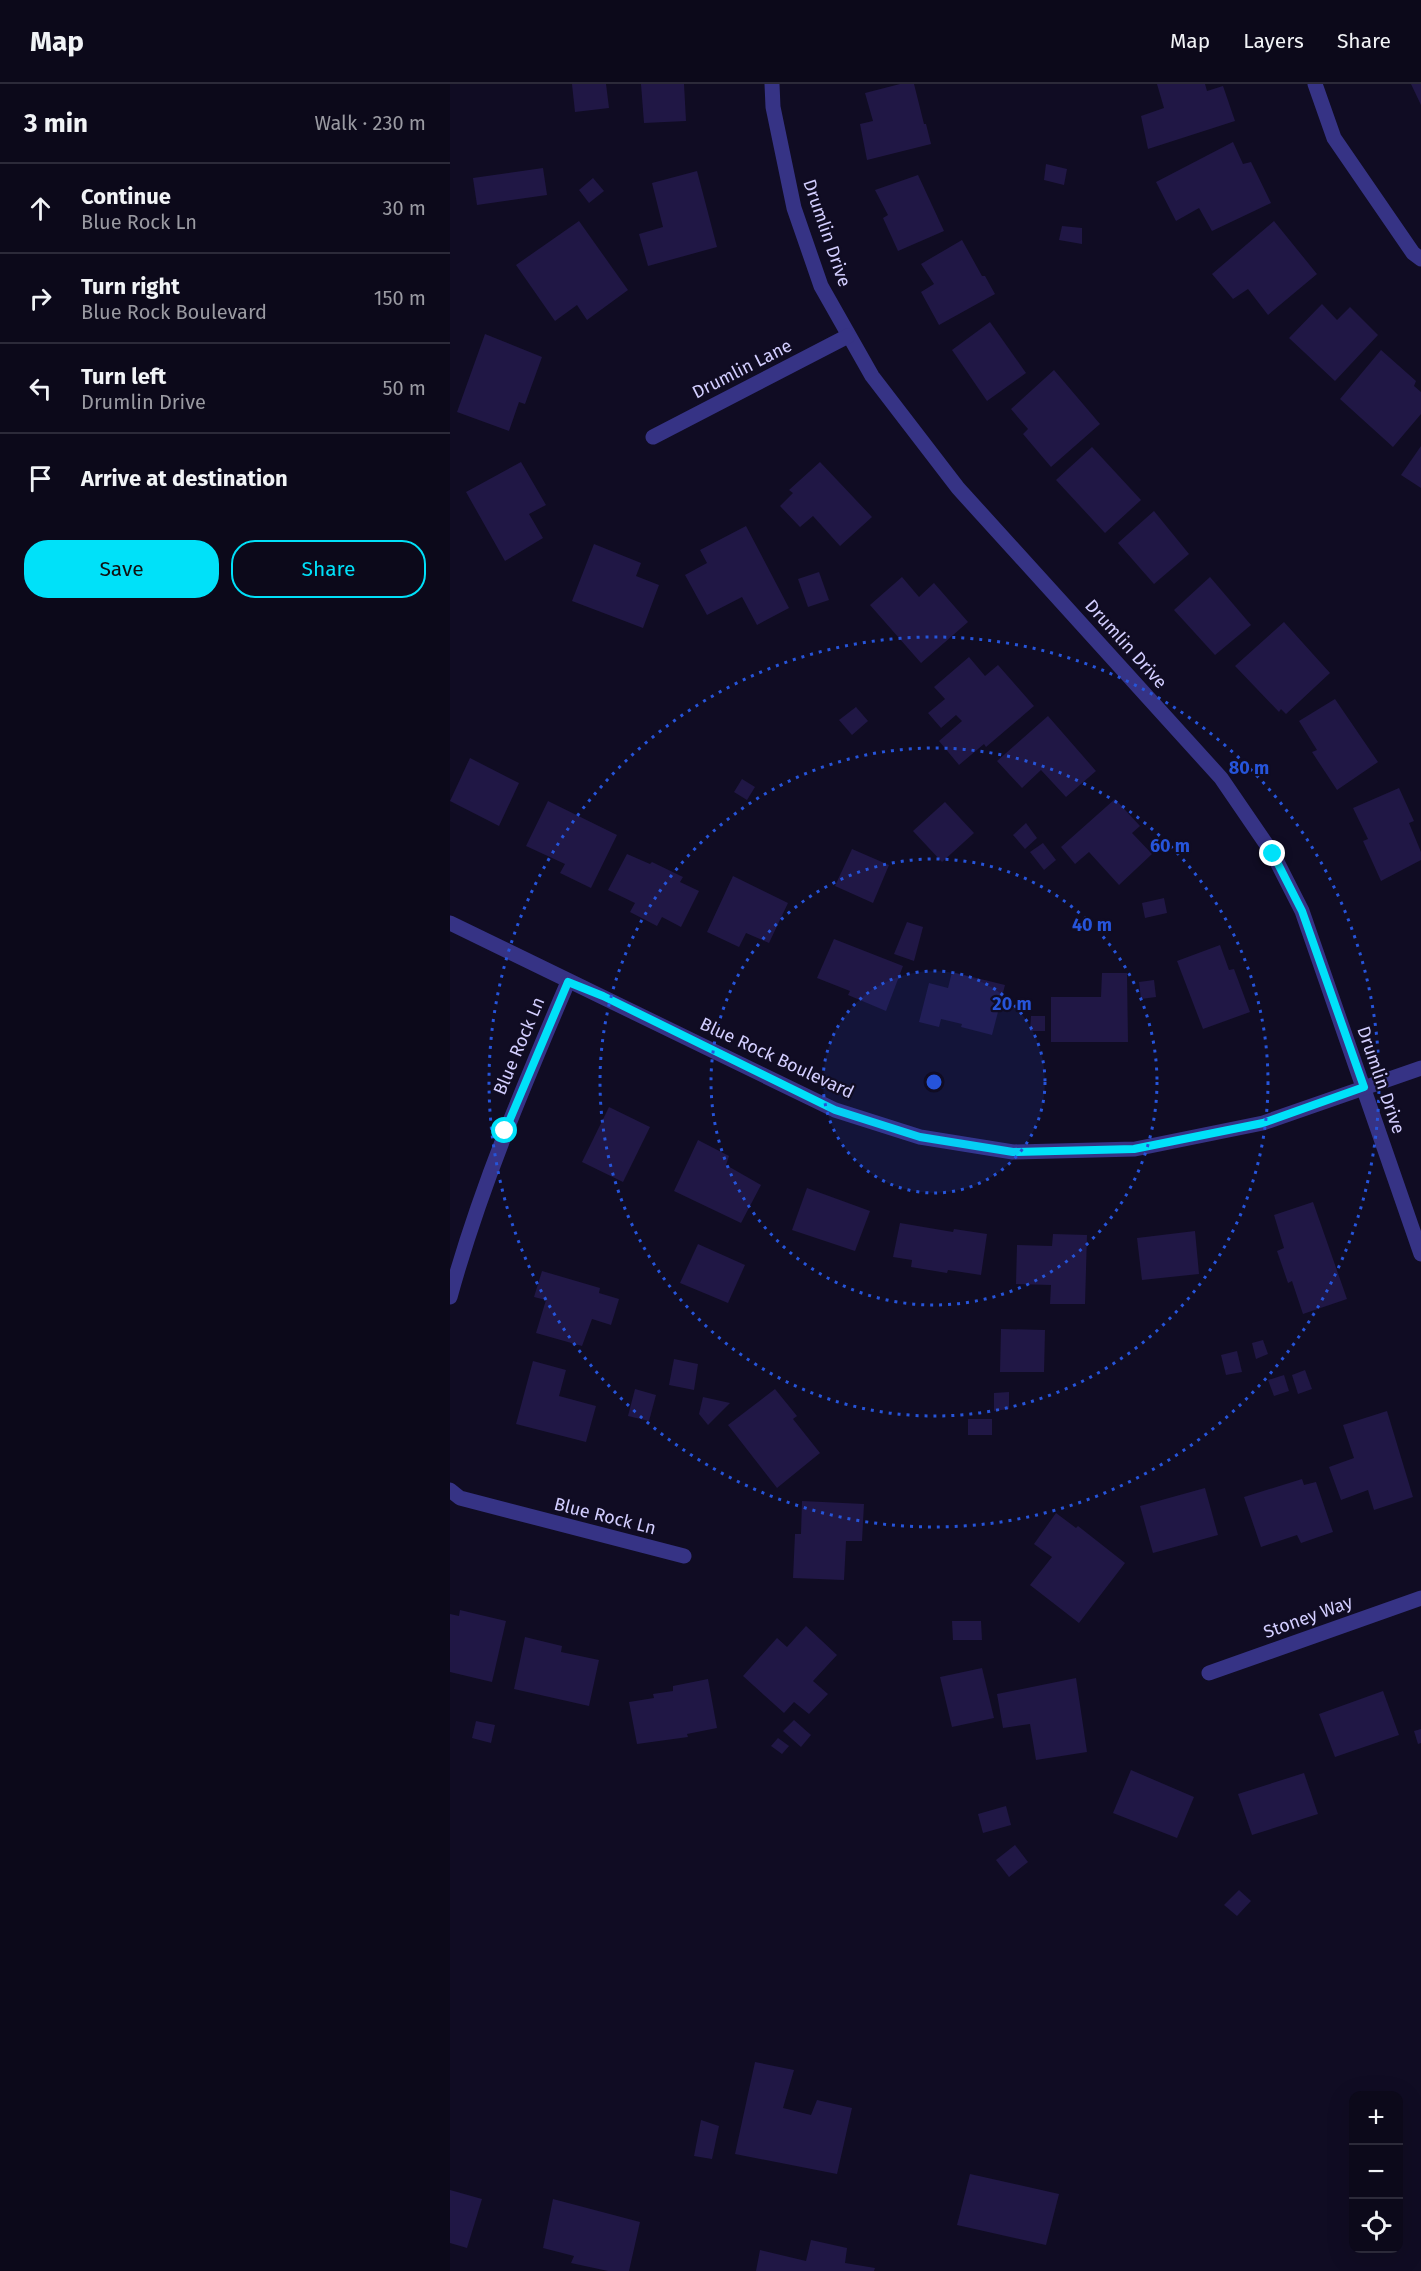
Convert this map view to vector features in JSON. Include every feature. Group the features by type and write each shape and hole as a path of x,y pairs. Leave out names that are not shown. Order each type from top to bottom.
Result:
{"street":[{"name":"Drumlin Drive","path":"772,84 773,107 794,208 821,286 872,376 958,488 1221,778 1273,854 1302,911 1421,1254"},
{"path":"1315,84 1334,138 1413,253 1421,259"},
{"name":"Drumlin Lane","path":"653,437 848,336"},
{"name":"Blue Rock Boulevard","path":"450,922 568,982 603,996 835,1110 920,1137 1013,1152 1134,1149 1263,1123 1421,1068"},
{"name":"Blue Rock Ln","path":"450,1297 467,1236 505,1131 568,982"},
{"name":"Blue Rock Ln","path":"450,1490 460,1498 684,1556"},
{"name":"Stoney Way","path":"1209,1673 1421,1598"}],"building":[{"path":"572,84 606,84 609,108 575,112"},
{"path":"641,84 684,84 686,121 644,123"},
{"path":"900,84 914,84 931,144 867,160 860,124 873,121 865,93"},
{"path":"1157,84 1205,84 1207,91 1223,86 1235,121 1148,149 1141,116 1164,108"},
{"path":"1411,84 1421,84 1421,105"},
{"path":"1233,142 1243,164 1251,162 1271,203 1212,231 1199,208 1176,221 1156,182"},
{"path":"1046,164 1067,169 1064,185 1044,180"},
{"path":"543,168 547,195 477,205 473,178"},
{"path":"697,171 717,247 648,266 639,234 663,227 652,183"},
{"path":"918,175 944,231 898,251 883,218 888,215 875,190"},
{"path":"593,178 604,191 589,203 579,190"},
{"path":"579,221 628,290 587,320 577,305 555,321 516,265"},
{"path":"1274,221 1317,274 1268,315 1248,289 1233,299 1212,274"},
{"path":"1062,226 1082,228 1082,244 1059,240"},
{"path":"962,240 995,294 939,325 921,292 934,284 921,264"},
{"path":"1322,304 1337,320 1350,307 1378,335 1335,381 1289,338"},
{"path":"990,322 1026,373 987,401 952,350"},
{"path":"485,334 542,357 525,404 519,402 509,431 457,412"},
{"path":"1381,350 1416,381 1414,386 1421,392 1421,414 1393,447 1340,399"},
{"path":"1054,370 1100,424 1051,467 1023,434 1028,429 1011,409"},
{"path":"1421,446 1421,488 1401,475"},
{"path":"1092,447 1141,500 1105,533 1056,480"},
{"path":"521,462 546,505 529,514 543,538 505,561 466,492"},
{"path":"820,462 872,517 840,546 813,516 800,527 780,506 793,493 789,490"},
{"path":"1154,511 1189,554 1154,584 1118,543"},
{"path":"746,526 789,608 757,625 742,597 707,615 685,575 707,563 700,550"},
{"path":"594,544 641,563 636,576 659,585 643,628 572,601"},
{"path":"819,572 829,600 808,607 798,579"},
{"path":"902,577 919,597 934,583 968,622 921,663 870,605"},
{"path":"1210,577 1251,625 1215,655 1174,610"},
{"path":"1284,622 1330,673 1286,714 1281,709 1279,712 1235,666"},
{"path":"969,657 985,676 998,665 1034,706 986,747 984,744 959,765 939,741 962,721 956,715 941,728 928,713 945,699 934,687"},
{"path":"1335,699 1378,762 1337,790 1312,752 1317,750 1299,721"},
{"path":"856,707 868,721 852,735 839,720"},
{"path":"1048,716 1096,771 1066,797 1041,770 1022,788 997,761"},
{"path":"470,758 519,783 499,826 450,801"},
{"path":"742,779 755,787 747,800 734,792"},
{"path":"1399,788 1414,821 1409,823 1421,852 1421,860 1381,881 1363,841 1368,839 1353,808"},
{"path":"1115,799 1140,826 1132,833 1152,854 1119,885 1089,852 1075,864 1061,847"},
{"path":"548,801 617,835 591,888 560,873 565,864 526,846"},
{"path":"945,802 974,833 942,862 913,831"},
{"path":"1026,823 1037,838 1025,849 1013,835"},
{"path":"1043,843 1056,860 1044,870 1030,852"},
{"path":"852,849 889,865 873,903 835,886"},
{"path":"627,854 650,864 652,862 683,877 680,882 699,891 681,927 662,917 657,926 630,912 635,903 608,890"},
{"path":"733,876 788,903 769,943 746,933 739,947 707,932"},
{"path":"1164,898 1167,913 1145,918 1142,903"},
{"path":"907,922 923,927 914,961 894,954"},
{"path":"834,939 903,966 886,1011 848,995 850,991 817,978"},
{"path":"1220,945 1229,970 1234,969 1250,1012 1203,1029 1177,961"},
{"path":"952,972 1005,985 992,1035 941,1019 939,1027 919,1022 929,983 948,988"},
{"path":"1102,973 1127,973 1128,1042 1051,1042 1051,997 1101,997"},
{"path":"1154,980 1156,997 1141,999 1139,982"},
{"path":"1031,1016 1045,1016 1045,1031 1030,1031"},
{"path":"609,1107 650,1127 623,1182 582,1162"},
{"path":"698,1140 729,1156 726,1165 761,1185 741,1223 674,1191"},
{"path":"807,1188 870,1211 855,1251 792,1230"},
{"path":"1313,1202 1347,1299 1303,1314 1292,1281 1288,1283 1277,1251 1284,1248 1274,1215"},
{"path":"900,1223 953,1232 954,1229 987,1234 981,1275 948,1270 947,1273 911,1267 912,1260 893,1257"},
{"path":"1195,1231 1199,1274 1142,1280 1137,1238"},
{"path":"1053,1234 1087,1235 1085,1304 1050,1304 1051,1285 1016,1284 1017,1245 1052,1246"},
{"path":"698,1244 745,1265 728,1303 680,1283"},
{"path":"542,1271 600,1288 599,1293 619,1299 611,1325 592,1319 582,1346 536,1333 546,1300 534,1297"},
{"path":"1001,1329 1045,1330 1044,1372 1000,1372"},
{"path":"1263,1340 1268,1354 1256,1359 1252,1343"},
{"path":"1237,1351 1242,1372 1226,1375 1221,1355"},
{"path":"674,1359 698,1364 694,1390 669,1385"},
{"path":"533,1361 566,1370 559,1396 596,1406 586,1442 516,1424"},
{"path":"1305,1370 1312,1389 1298,1394 1292,1375"},
{"path":"1284,1375 1289,1391 1274,1396 1268,1380"},
{"path":"635,1389 656,1395 649,1421 628,1416"},
{"path":"775,1389 797,1416 793,1419 820,1453 777,1488 728,1425"},
{"path":"1009,1392 1009,1409 994,1411 994,1393"},
{"path":"703,1397 730,1403 708,1425 699,1414"},
{"path":"1387,1411 1413,1497 1374,1510 1368,1490 1341,1500 1329,1467 1354,1458 1343,1425"},
{"path":"968,1419 992,1419 992,1435 968,1435"},
{"path":"1302,1479 1304,1485 1316,1482 1333,1532 1301,1543 1297,1535 1261,1547 1244,1497"},
{"path":"1205,1488 1218,1535 1153,1553 1140,1506"},
{"path":"802,1501 864,1504 862,1541 846,1541 844,1580 793,1578 795,1534 801,1534"},
{"path":"1056,1513 1076,1528 1078,1526 1125,1563 1079,1623 1030,1585 1052,1557 1034,1544"},
{"path":"460,1610 506,1621 492,1682 450,1672 450,1614 459,1616"},
{"path":"952,1621 981,1621 982,1640 953,1640"},
{"path":"806,1626 837,1655 813,1681 828,1694 809,1714 794,1702 784,1713 743,1676 777,1638 787,1647"},
{"path":"525,1637 562,1646 561,1652 599,1660 589,1706 514,1689"},
{"path":"982,1668 994,1718 952,1727 940,1677"},
{"path":"1076,1678 1087,1752 1036,1760 1030,1724 1003,1728 997,1694"},
{"path":"708,1679 717,1728 687,1734 688,1737 637,1744 629,1702 654,1698 653,1694 673,1691 673,1686"},
{"path":"1383,1691 1399,1735 1335,1757 1319,1714"},
{"path":"794,1720 811,1735 801,1747 783,1731"},
{"path":"476,1721 495,1725 491,1743 472,1738"},
{"path":"1421,1729 1421,1743 1418,1744 1414,1731"},
{"path":"778,1738 789,1746 782,1754 771,1746"},
{"path":"1131,1770 1194,1797 1177,1838 1113,1813"},
{"path":"1304,1773 1318,1814 1252,1835 1238,1794"},
{"path":"1006,1806 1011,1825 983,1833 978,1814"},
{"path":"1015,1845 1028,1862 1009,1877 996,1860"},
{"path":"1239,1890 1251,1901 1237,1916 1224,1905"},
{"path":"755,2062 794,2070 783,2108 811,2115 817,2100 852,2108 837,2174 735,2154"},
{"path":"701,2120 719,2126 712,2159 694,2156"},
{"path":"970,2174 1059,2194 1046,2245 957,2225"},
{"path":"450,2190 482,2199 467,2248 450,2243"},
{"path":"553,2199 640,2222 629,2271 608,2271 571,2263 574,2256 543,2248"},
{"path":"811,2240 847,2248 845,2263 875,2268 874,2271 756,2271 760,2250 806,2261"}],"route":[{"path":"505,1131 568,982 603,996 835,1110 920,1137 1013,1152 1134,1149 1263,1123 1364,1087 1302,911 1273,854"}]}
